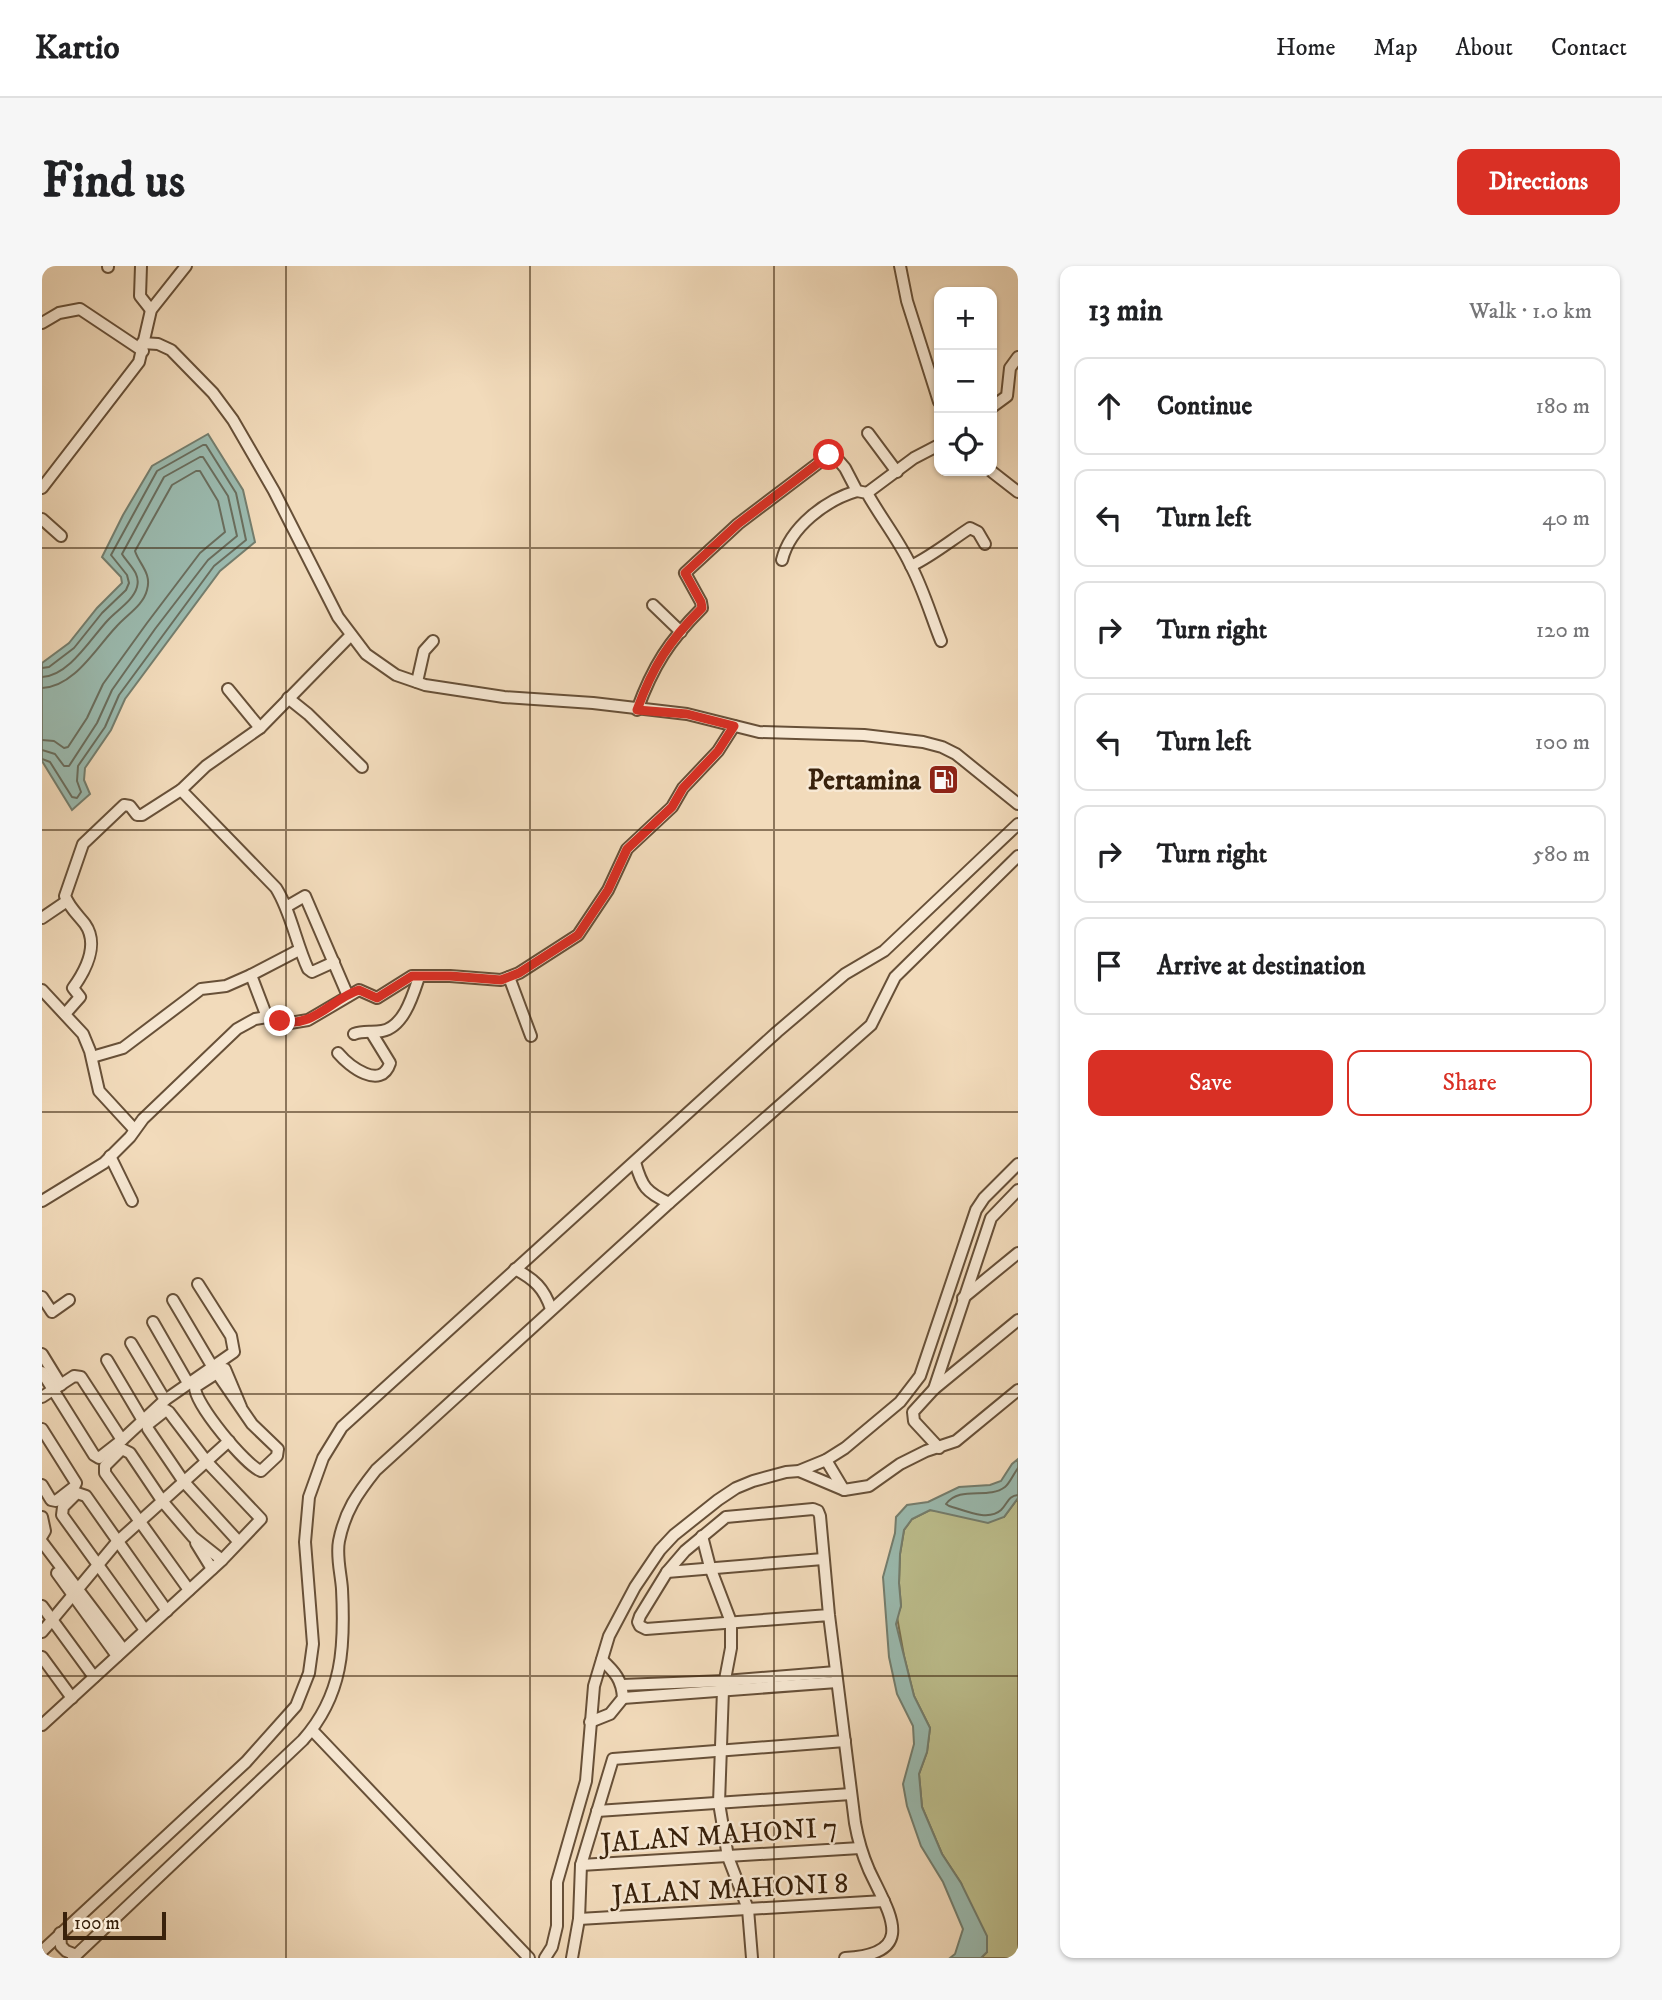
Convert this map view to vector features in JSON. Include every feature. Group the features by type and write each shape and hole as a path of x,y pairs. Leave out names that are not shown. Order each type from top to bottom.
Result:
{"street":[{"path":"141,266 140,296 151,310"},
{"path":"42,488 139,362 151,310 186,266"},
{"path":"900,266 907,301 934,386"},
{"path":"42,323 59,313 80,309 142,347 158,344 171,351 213,393 233,420 274,491 322,588 351,635 366,654 396,675 417,682 504,697 593,703 687,714 759,732 880,736 942,747 970,763 1018,804"},
{"path":"997,403 1007,396 1010,368 1018,357"},
{"path":"868,433 897,472"},
{"path":"782,560 786,546 824,506 841,496 862,492 934,448"},
{"path":"637,710 649,676 666,649 702,608 685,573 738,524 833,454 911,566 941,641"},
{"path":"997,476 1018,492"},
{"path":"42,519 61,536"},
{"path":"911,566 931,556 938,548 970,528 978,532 985,544"},
{"path":"653,605 681,632"},
{"path":"65,1014 80,997 73,988 84,971 90,952 91,937 67,901 66,894 81,847 86,840 124,805 130,806 137,815 142,815 181,790 206,766 260,728 351,635"},
{"path":"417,682 424,651 433,641"},
{"path":"228,689 260,728"},
{"path":"288,698 362,767"},
{"path":"42,1201 94,1170 130,1137 134,1129 225,1039 246,1023 267,1017 290,1023 299,1022 359,990 377,998 406,979 450,976 489,980 509,977 578,935 608,890 627,849 672,807 683,788 718,751 734,726"},
{"path":"181,790 276,888 286,907 299,950 310,972 334,962"},
{"path":"42,1951 246,1762 296,1706 309,1673 313,1644 305,1542 309,1497 323,1458 342,1427 835,982 884,951 1018,824"},
{"path":"60,1933 61,1946 74,1956 252,1790 312,1730 328,1705 342,1661 343,1613 339,1543 352,1501 376,1470 551,1309 871,1025 895,977 1018,856"},
{"path":"286,907 305,896 348,996"},
{"path":"42,918 67,901"},
{"path":"92,1057 123,1048 201,989 226,986 299,950"},
{"path":"251,975 267,1017"},
{"path":"354,1034 363,1030 388,1029 398,1021 414,994 419,977"},
{"path":"509,977 531,1036"},
{"path":"42,990 83,1034 92,1057 99,1091 134,1129"},
{"path":"338,1053 354,1069 364,1074 381,1074 389,1068 390,1063 371,1031"},
{"path":"110,1156 132,1201"},
{"path":"635,1162 645,1188 670,1203"},
{"path":"545,1958 552,1947 557,1926 558,1882 586,1781 594,1686 608,1636 635,1587 660,1550 674,1535 736,1488 766,1476 799,1471 826,1460 887,1414 912,1389 923,1368 976,1210 984,1198 1018,1164"},
{"path":"934,1389 991,1217 1018,1190"},
{"path":"963,1298 1018,1253"},
{"path":"514,1269 534,1279 546,1293 551,1309"},
{"path":"42,1354 57,1388 94,1455 99,1458 123,1445 188,1383 215,1370 227,1370 241,1407 252,1424 278,1449 277,1456 264,1469 258,1471 229,1441 195,1395 195,1387 215,1370 231,1356 235,1347 231,1336 198,1284"},
{"path":"42,1297 52,1312 69,1300"},
{"path":"173,1300 215,1370"},
{"path":"939,1448 914,1422 912,1416 917,1405 1018,1320"},
{"path":"153,1322 188,1383"},
{"path":"42,1707 46,1721 222,1560 261,1519 207,1462 166,1405 131,1343"},
{"path":"107,1360 184,1482 238,1541"},
{"path":"42,1372 57,1388"},
{"path":"42,1397 74,1377 81,1377 123,1445 163,1502 193,1537 212,1569"},
{"path":"799,1471 844,1490 869,1486 900,1464 963,1437 1018,1390"},
{"path":"42,1429 76,1483 59,1500 51,1500 42,1485"},
{"path":"42,1632 117,1542 229,1441"},
{"path":"123,1445 104,1469 189,1590"},
{"path":"826,1460 844,1490"},
{"path":"145,1630 62,1515 62,1511 77,1493 86,1496 167,1611"},
{"path":"829,1615 646,1629 638,1622 667,1572 702,1536 726,1517 813,1509 818,1511 851,1794 860,1848 890,1912 893,1928 887,1944 876,1954 845,1958"},
{"path":"42,1517 46,1524 46,1531 42,1536"},
{"path":"702,1536 710,1567 731,1622 731,1648 724,1686 719,1803 728,1857 748,1909 752,1958"},
{"path":"193,1537 222,1560"},
{"path":"42,1542 120,1653"},
{"path":"42,1553 76,1593"},
{"path":"667,1572 823,1559"},
{"path":"42,1606 94,1677"},
{"path":"42,1657 72,1698"},
{"path":"590,1722 610,1714 623,1698 622,1685 617,1674 602,1660"},
{"path":"623,1698 837,1677"},
{"path":"622,1685 724,1686"},
{"path":"312,1730 529,1958"},
{"path":"572,1958 579,1919 581,1865 611,1762 616,1758 845,1741"},
{"path":"597,1811 851,1794"},
{"name":"JALAN MAHONI 7","path":"581,1865 860,1848"},
{"name":"JALAN MAHONI 8","path":"579,1919 884,1901"}],"green space":[{"path":"1018,1498 1018,1958 981,1958 987,1952 961,1883 942,1854 922,1807 919,1774 927,1752 930,1728 914,1696 897,1617 901,1606 900,1554 904,1530 912,1519 930,1510 1004,1517"}],"water":[{"path":"208,434 243,490 255,542 220,571 125,699 111,730 85,768 84,780 90,794 72,810 42,761 42,663 69,643 97,608 122,583 121,577 102,557 152,466"},
{"path":"1018,1459 1018,1498 1004,1517 988,1523 930,1510 912,1519 904,1530 900,1554 901,1606 896,1624 914,1696 930,1728 927,1752 919,1774 922,1807 942,1854 961,1883 987,1936 987,1952 981,1958 950,1958 955,1954 963,1929 943,1882 921,1846 907,1806 903,1784 914,1744 913,1726 897,1694 889,1657 883,1577 895,1533 896,1517 907,1505 928,1502 959,1487 990,1485 1001,1481"}],"place":[{"name":"Pertamina","path":"944,779"}],"route":[{"path":"280,1021 290,1023 308,1020 354,991 364,991 377,998 412,976 501,980 519,973 578,935 608,890 627,849 672,807 683,788 718,751 734,726 687,714 637,710 649,676 666,649 702,608 685,573 738,524 829,455"}]}
